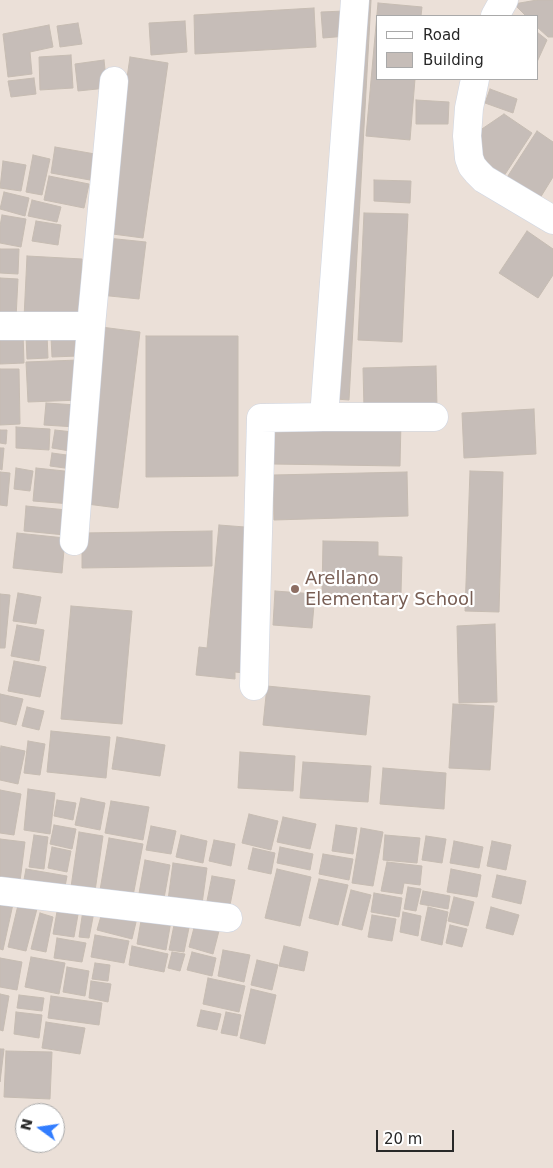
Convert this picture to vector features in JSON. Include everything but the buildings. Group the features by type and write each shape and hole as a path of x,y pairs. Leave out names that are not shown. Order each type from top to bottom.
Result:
{"street":[{"path":"324,417 355,0"},
{"path":"496,15 504,0"},
{"path":"475,80 466,136 472,166 484,179 553,220"},
{"path":"74,541 91,326 114,81"},
{"path":"0,326 91,326"},
{"path":"254,686 261,418 434,417"},
{"path":"0,891 228,918"}],"place":[{"name":"Arellano Elementary School","path":"295,589"}]}
